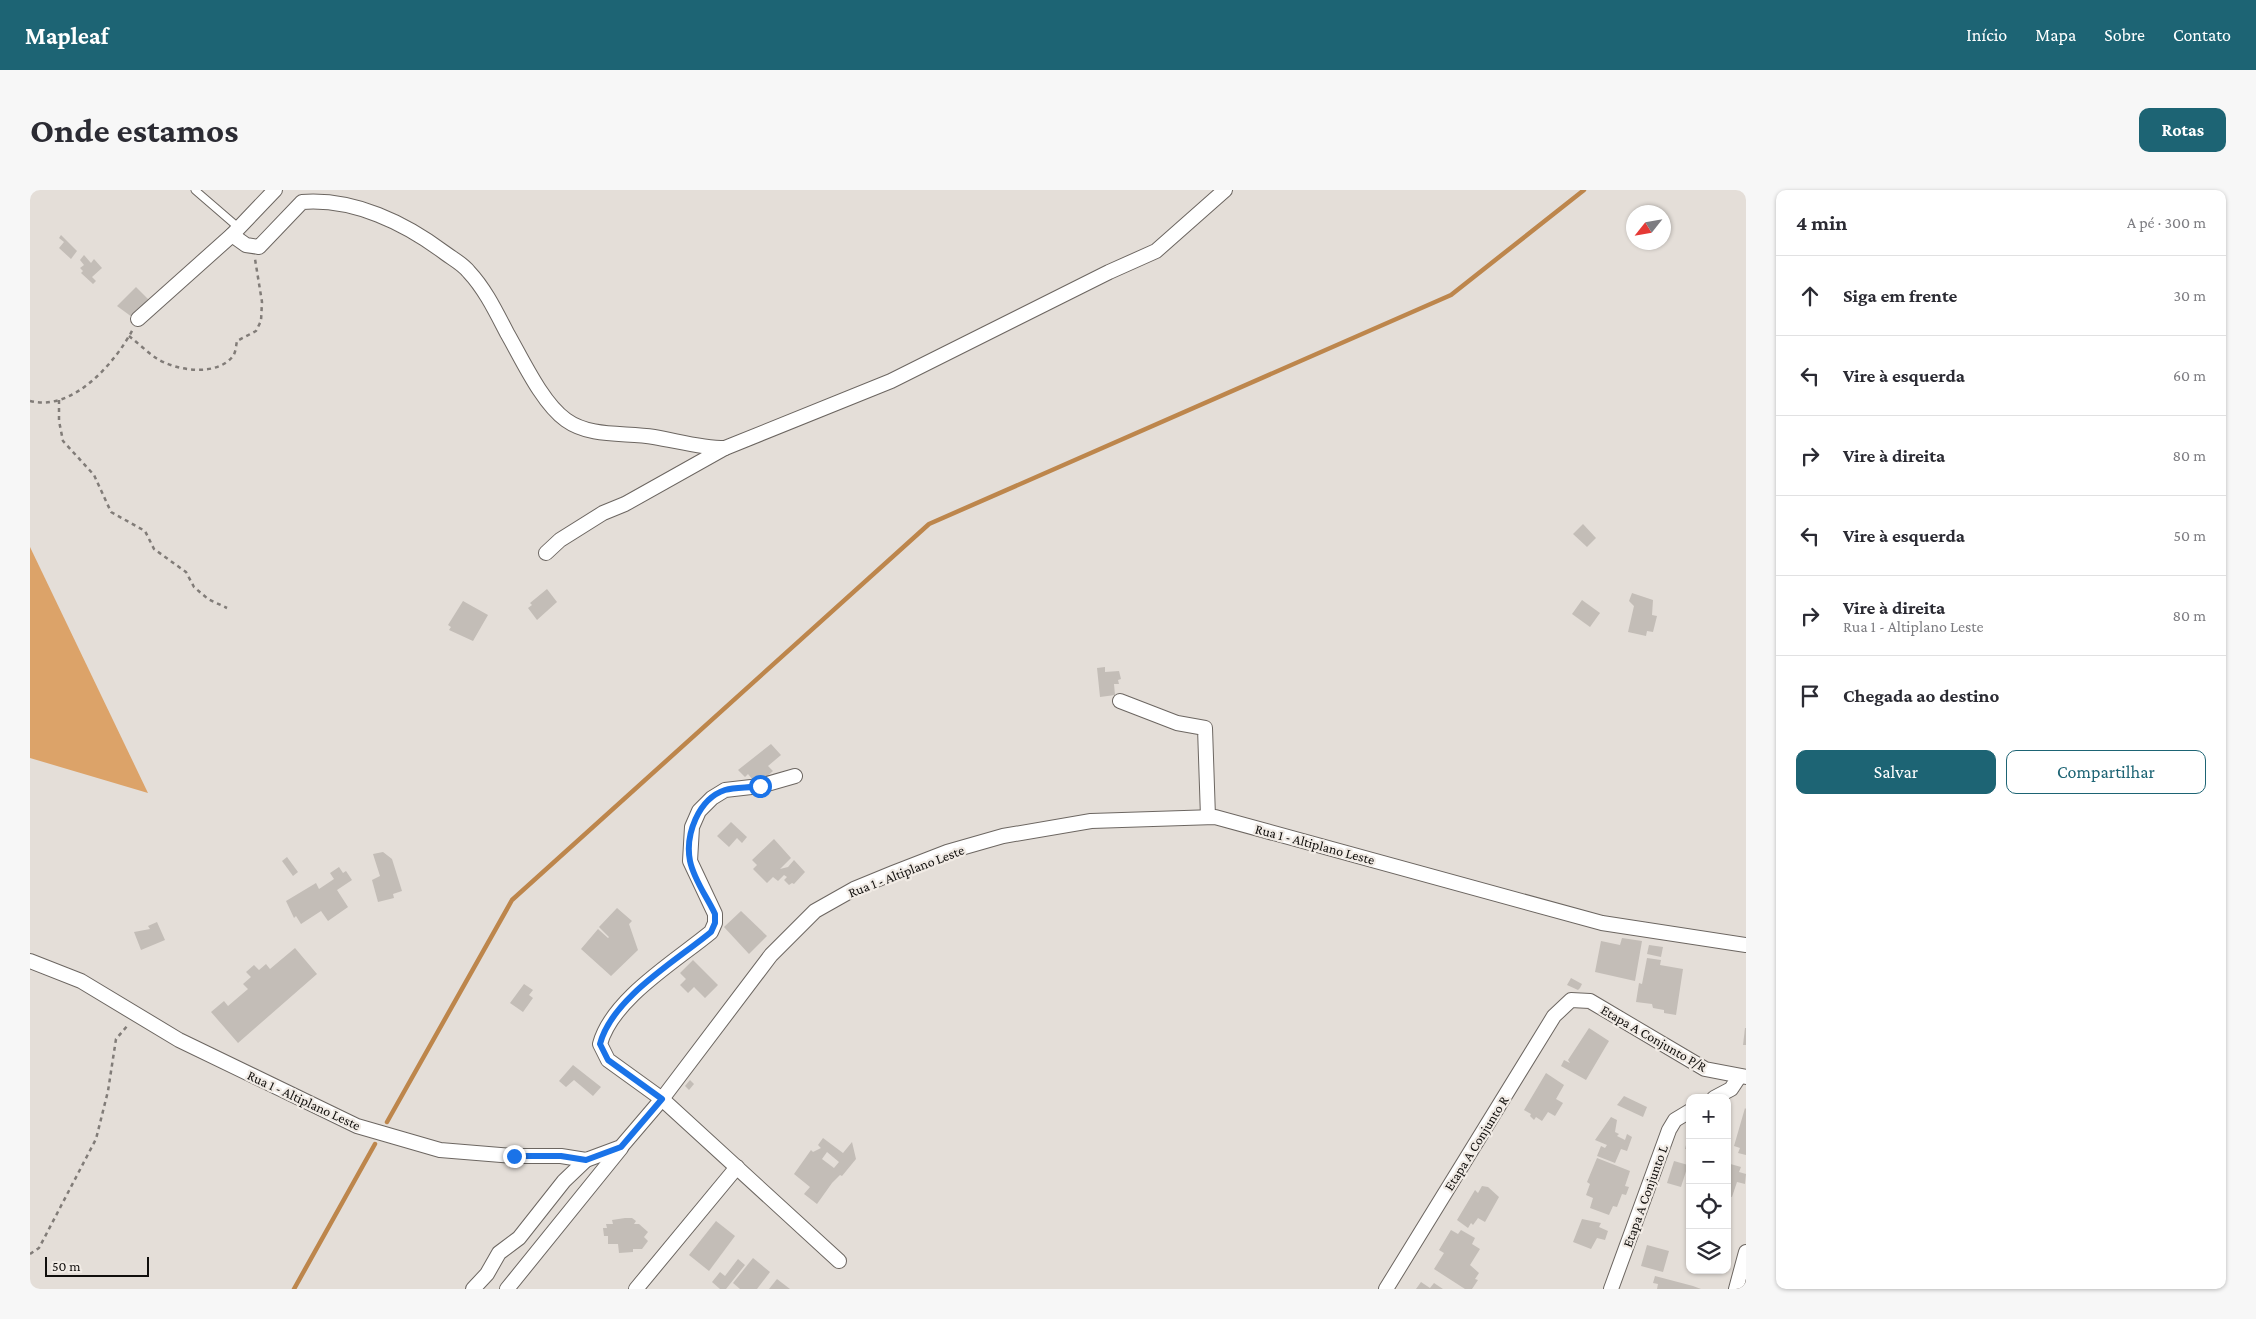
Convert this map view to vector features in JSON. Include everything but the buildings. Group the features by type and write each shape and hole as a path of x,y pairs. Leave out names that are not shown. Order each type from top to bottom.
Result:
{"street":[{"path":"138,319 235,232 275,190"},
{"path":"546,553 560,540 603,513 625,504 725,448 891,381 1109,272 1156,251 1225,190"},
{"path":"235,232 246,245 259,247 302,202 314,201 354,207 375,214 417,233 468,270 482,288 540,389 564,418 587,430 653,437 711,448 725,448"},
{"path":"1120,701 1177,723 1206,728 1208,817"},
{"path":"795,776 760,786 725,790 712,798 699,812 692,827 690,861 715,914 715,923 711,932 631,997 612,1017 602,1035 600,1044 608,1060 662,1099 839,1261"},
{"name":"Rua 1 - Altiplano Leste","path":"30,961 81,981 179,1040 357,1126 440,1150 514,1156 561,1156 586,1160 621,1147 662,1099 770,955 815,910 854,888 947,852 1003,836 1091,821 1208,817 1244,824 1602,923 1746,945"},
{"name":"Etapa A Conjunto P/R","path":"1570,1000 1590,1001 1705,1069 1742,1077"},
{"name":"Etapa A Conjunto R","path":"1386,1289 1554,1016 1570,1000"},
{"path":"1722,1094 1732,1089 1742,1077"},
{"name":"Etapa A Conjunto L","path":"1610,1289 1669,1130 1675,1120 1686,1113"},
{"path":"507,1289 621,1147"},
{"path":"473,1289 487,1274 499,1253 518,1238 564,1181 586,1160"},
{"path":"636,1289 737,1167"},
{"path":"1736,1289 1746,1252"}],"lane":[{"path":"195,190 235,232"}],"path":[{"path":"129,336 156,358 173,366 209,369 225,363 234,355 237,341 256,331 261,320 262,302 254,263 259,247"},
{"path":"30,401 59,400 91,384 129,336 138,319"},
{"path":"59,400 59,421 63,441 94,475 111,512 145,531 154,549 186,572 194,587 208,599 227,608"},
{"path":"30,1254 39,1248 96,1139 108,1091 116,1039 137,1015"}],"shaded area":[{"path":"30,547 148,793 30,758"}],"waterway":[{"path":"387,1122 512,900 929,524 1451,295 1584,190"},
{"path":"294,1289 375,1144"}],"route":[{"path":"514,1156 561,1156 586,1160 621,1147 662,1099 608,1060 602,1052 600,1044 602,1035 612,1017 631,997 711,932 715,923 715,914 690,861 692,827 699,812 712,798 725,790 760,786"}]}
